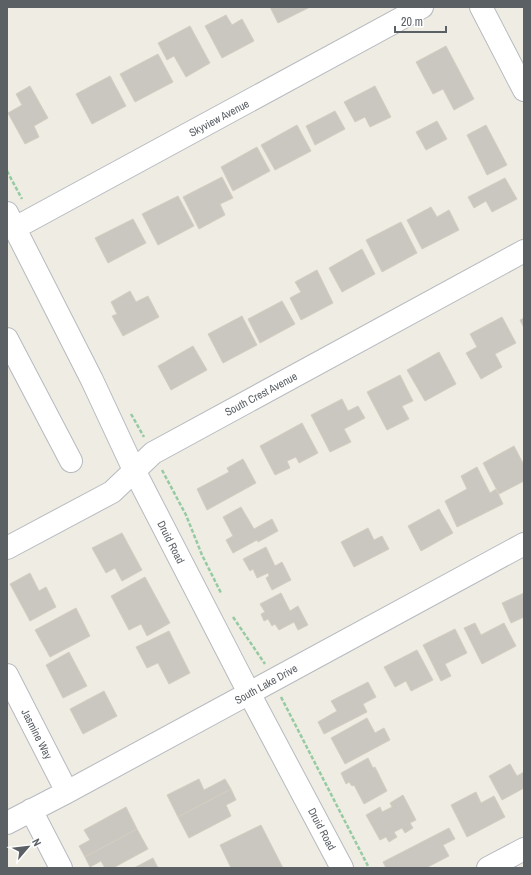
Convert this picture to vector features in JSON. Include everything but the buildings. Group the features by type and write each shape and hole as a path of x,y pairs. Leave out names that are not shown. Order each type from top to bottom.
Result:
{"street":[{"name":"Skyview Avenue","path":"15,214 422,7"},
{"path":"481,7 524,90"},
{"name":"Druid Road","path":"15,214 134,470 249,693 342,868"},
{"name":"South Crest Avenue","path":"7,548 112,492 153,453 524,252"},
{"path":"7,339 71,461"},
{"name":"South Lake Drive","path":"7,823 67,792 524,544"},
{"name":"Jasmine Way","path":"7,675 67,792"},
{"path":"31,810 61,868"},
{"path":"488,868 524,849"}],"path":[{"path":"7,171 15,214"}]}
